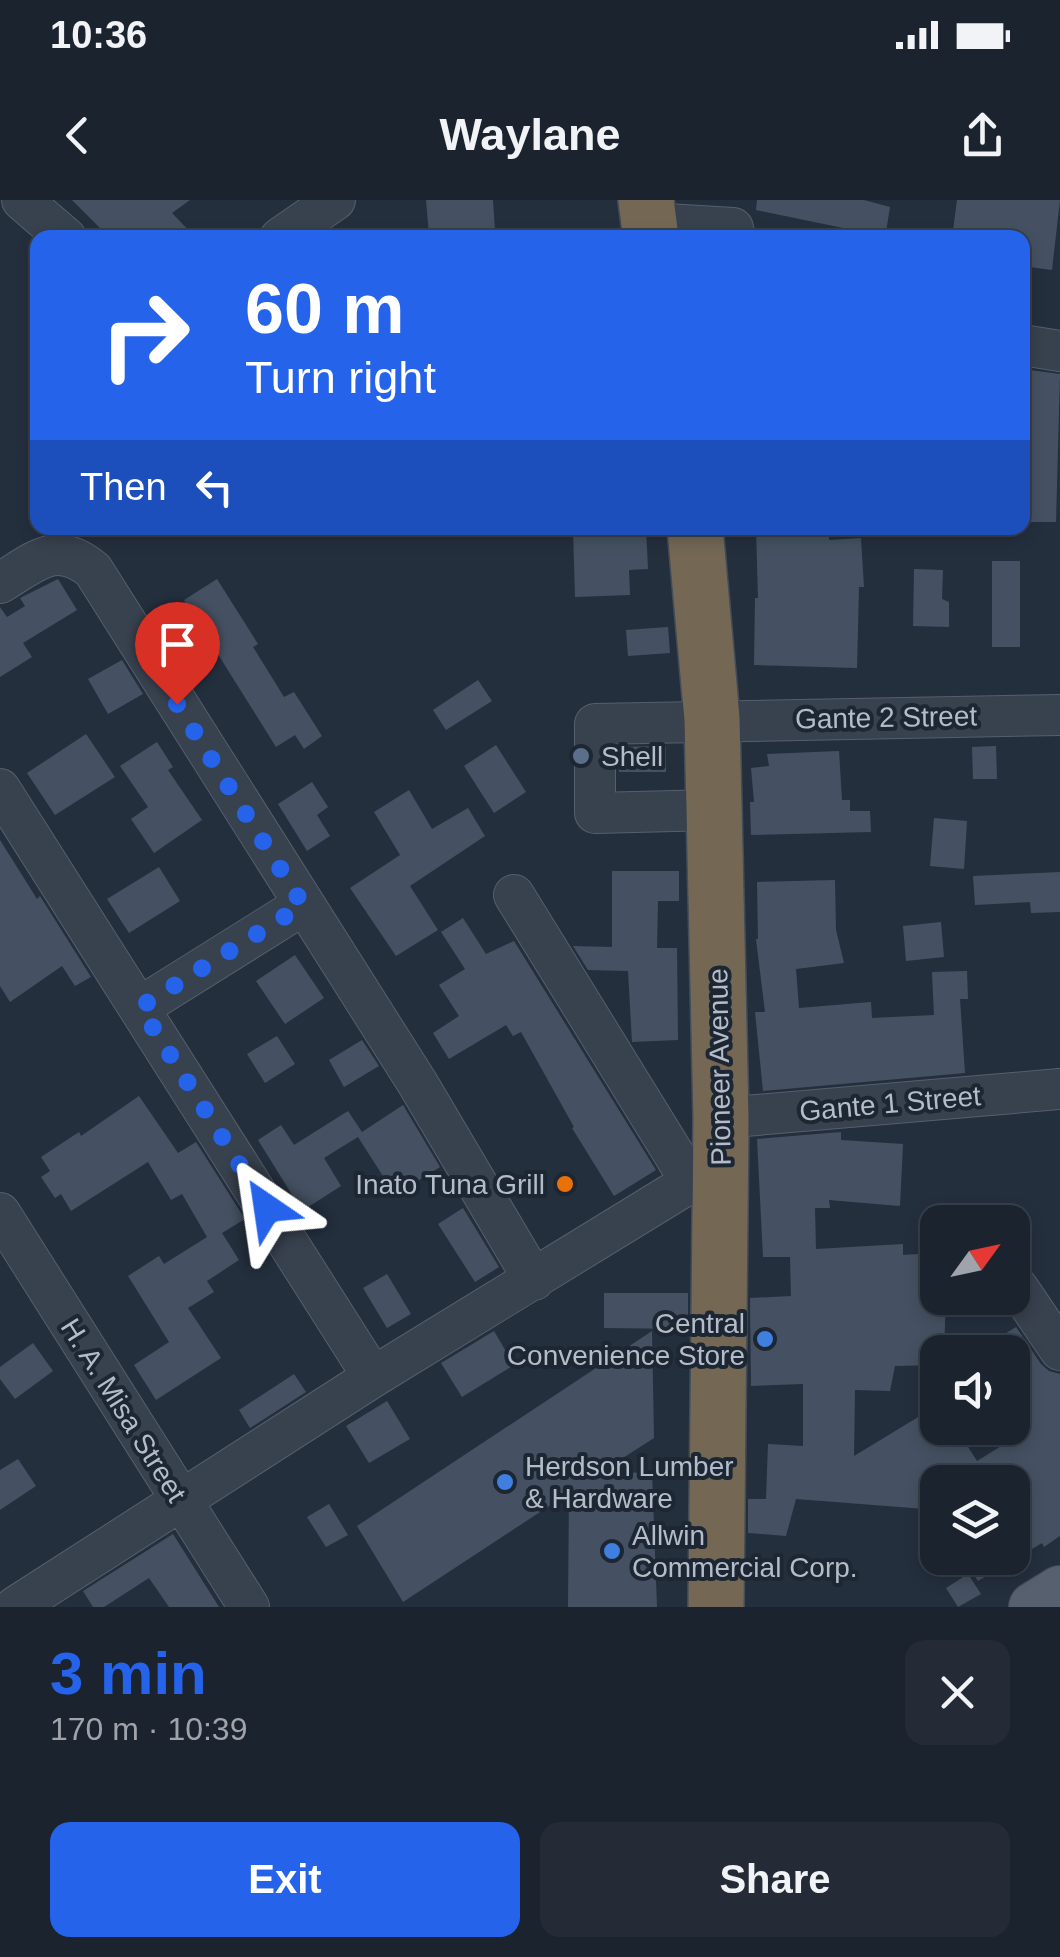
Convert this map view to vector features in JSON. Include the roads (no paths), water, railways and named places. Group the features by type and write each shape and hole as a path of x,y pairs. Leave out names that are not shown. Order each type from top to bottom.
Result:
{"highway":[{"name":"Pioneer Avenue","path":"696,535 712,719 720,1118 706,1182 716,1607"}],"main road":[{"path":"1034,1607 1060,1591"}],"street":[{"path":"22,200 57,230"},
{"path":"291,230 334,200"},
{"path":"649,220 733,230"},
{"path":"1030,346 1060,351"},
{"path":"0,583 41,558 61,553 78,558 94,570 418,1084 534,1280"},
{"name":"Gante 2 Street","path":"714,810 595,814 595,724 1060,715"},
{"path":"0,788 372,1377"},
{"path":"15,1607 372,1377 706,1182 514,895"},
{"path":"140,1007 303,905"},
{"name":"Gante 1 Street","path":"720,1118 1060,1089"},
{"name":"H. A. Misa Street","path":"0,1213 249,1607"},
{"path":"1030,1306 1060,1350"}],"place":[{"name":"Shell","path":"581,756"},
{"name":"Inato Tuna Grill","path":"565,1184"},
{"name":"Central Convenience Store","path":"765,1339"},
{"name":"Herdson Lumber & Hardware","path":"505,1482"},
{"name":"Allwin Commercial Corp.","path":"612,1551"}]}
